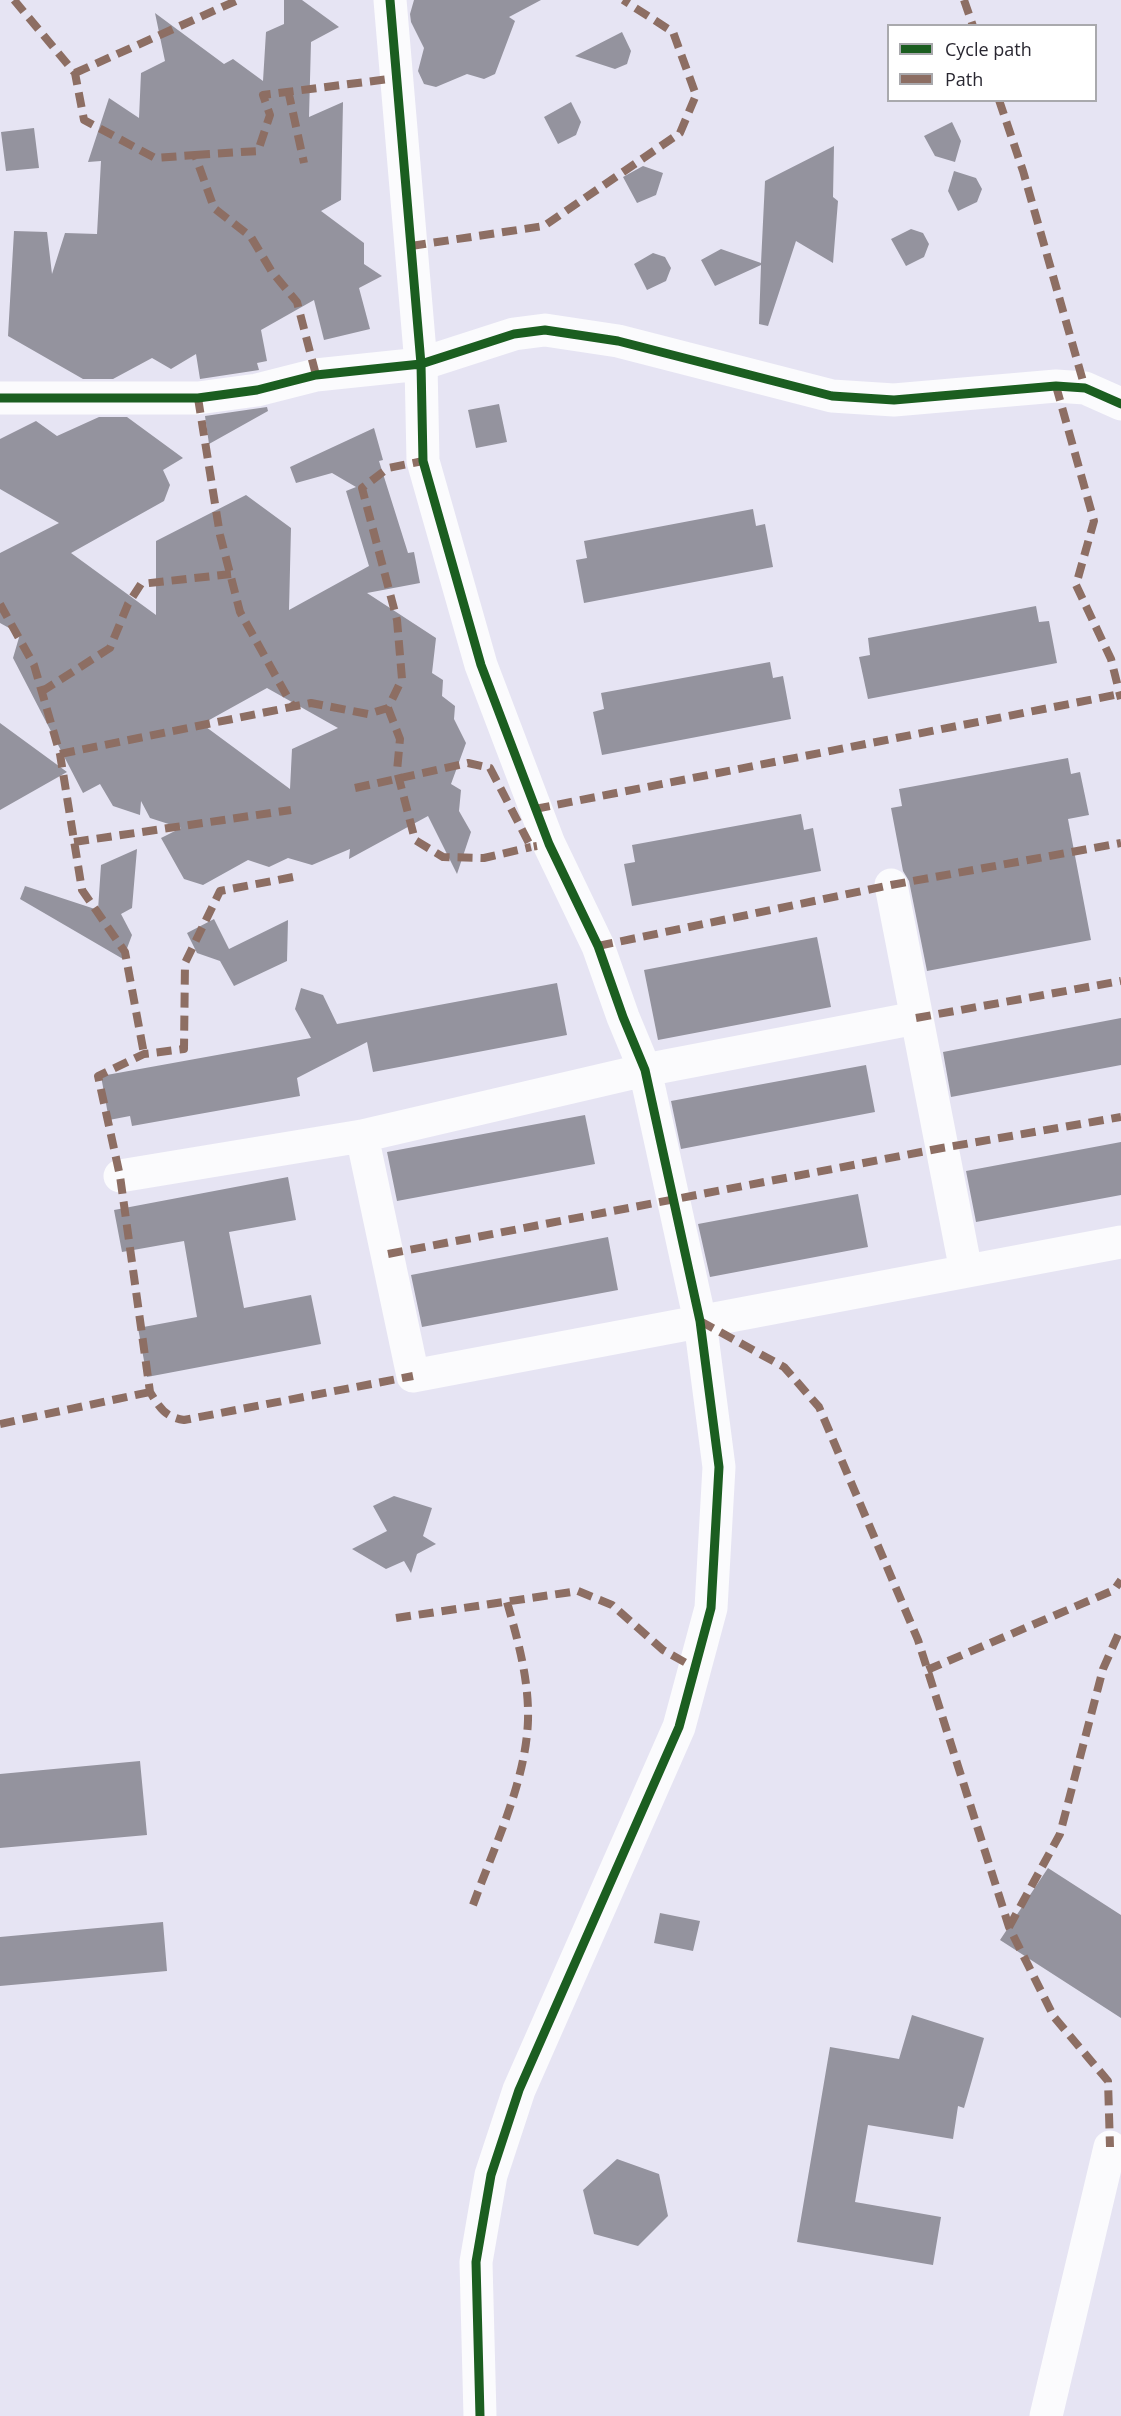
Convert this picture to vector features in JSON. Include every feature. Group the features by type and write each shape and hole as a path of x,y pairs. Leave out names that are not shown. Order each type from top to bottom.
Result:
{"street":[{"path":"390,0 421,364 423,461 481,665 549,844 598,946 645,1070 700,1321 719,1467 711,1608 679,1727 519,2090 491,2175 476,2262 480,2416"},
{"path":"0,398 198,398 257,390 316,375 421,364 514,334 545,330 618,341 832,396 894,400 1056,386 1085,388 1121,404"},
{"path":"891,885 966,1271"},
{"path":"120,1176 362,1136 645,1070 916,1018"},
{"path":"362,1136 412,1376 1121,1242"},
{"path":"1046,2416 1110,2147"}],"building":[{"path":"284,0 302,0 339,27 311,42 309,117 343,102 341,200 321,211 364,243 364,264 382,276 359,288 370,329 324,340 314,300 261,330 267,361 257,363 259,370 200,379 196,354 171,369 152,358 113,379 83,379 8,336 14,231 47,232 52,274 65,233 97,234 101,161 88,162 109,98 139,118 141,73 165,61 155,13 224,64 233,59 263,81 266,32 284,24"},
{"path":"414,0 541,0 509,17 515,21 495,74 484,79 467,74 436,87 424,84 418,71 424,48 411,22 410,14"},
{"path":"622,32 631,51 627,64 615,69 575,56"},
{"path":"571,102 581,122 576,135 558,144 544,117"},
{"path":"952,122 961,141 955,162 935,156 924,136"},
{"path":"34,128 39,168 6,171 1,132"},
{"path":"834,146 833,197 838,201 833,263 796,241 768,326 759,324 761,265 715,286 701,260 721,249 761,263 765,181"},
{"path":"643,166 663,173 656,195 637,203 623,177"},
{"path":"954,171 976,178 982,189 977,202 958,211 948,191"},
{"path":"911,229 923,233 929,244 924,257 906,266 891,239"},
{"path":"653,253 665,257 671,268 666,281 647,290 634,264"},
{"path":"499,404 507,442 476,448 468,410"},
{"path":"267,407 268,411 209,444 205,416"},
{"path":"99,417 127,417 183,458 163,470 170,485 164,501 71,553 156,615 156,541 246,495 291,528 289,610 369,566 346,491 356,487 332,473 296,483 290,467 374,428 383,460 379,461 408,553 414,552 420,583 367,593 436,638 432,673 443,680 442,696 455,706 454,719 466,743 451,784 461,790 459,811 471,832 457,874 428,816 349,859 350,849 312,865 288,858 269,867 248,860 203,885 184,879 161,838 181,828 150,818 141,801 140,815 113,806 100,784 83,793 13,658 20,634 0,623 0,553 59,523 0,489 0,439 36,421 57,436","holes":["267,688 338,728 292,749 290,789 202,724"]},
{"path":"753,509 756,526 765,524 773,567 584,603 576,560 587,558 584,541"},
{"path":"1036,606 1039,622 1049,621 1057,663 868,699 859,657 870,655 868,638"},
{"path":"770,662 773,678 783,676 791,719 602,755 593,712 604,709 601,693"},
{"path":"0,723 67,772 0,810"},
{"path":"1068,758 1071,774 1080,772 1089,815 1068,819 1091,940 927,971 909,881 903,871 891,808 902,806 899,789"},
{"path":"801,814 804,830 813,828 821,871 632,906 624,864 635,862 632,845"},
{"path":"137,849 132,908 121,914 132,935 123,959 20,899 25,886 98,910 101,865"},
{"path":"214,919 229,949 288,920 287,961 234,986 220,961 197,953 187,933"},
{"path":"817,937 831,1007 658,1040 644,970"},
{"path":"557,983 567,1035 373,1072 367,1042 297,1078 300,1096 132,1126 130,1116 109,1120 101,1076 311,1038 295,1009 301,988 323,995 337,1024"},
{"path":"1121,1018 1121,1065 951,1097 943,1052"},
{"path":"866,1065 875,1112 681,1149 671,1101"},
{"path":"585,1115 595,1164 397,1201 387,1152"},
{"path":"1121,1142 1121,1195 976,1222 966,1171"},
{"path":"288,1177 296,1220 229,1232 244,1308 311,1295 321,1344 147,1377 138,1328 197,1317 184,1241 122,1252 114,1210"},
{"path":"858,1194 868,1247 710,1277 698,1224"},
{"path":"608,1237 618,1290 422,1327 411,1275"},
{"path":"394,1496 432,1508 423,1536 436,1544 417,1554 411,1573 404,1561 386,1569 352,1549 387,1531 373,1506"},
{"path":"140,1761 147,1835 0,1848 0,1774"},
{"path":"1048,1868 1121,1915 1121,2018 1000,1940"},
{"path":"660,1913 700,1921 693,1951 654,1943"},
{"path":"163,1922 167,1971 0,1986 0,1937"},
{"path":"912,2015 984,2038 964,2108 958,2106 953,2139 868,2125 855,2202 941,2217 933,2265 797,2242 830,2047 899,2059"},
{"path":"617,2159 659,2174 668,2216 638,2246 594,2234 583,2190"}],"marked path":[{"path":"14,0 75,73 84,120 155,158 195,155 214,208 251,237 272,272 297,302 316,375"},
{"path":"75,73 238,0"},
{"path":"411,246 544,226 680,133 696,95 673,32 623,0"},
{"path":"964,0 972,24"},
{"path":"195,155 258,151 270,115 263,95 397,78"},
{"path":"288,90 304,163"},
{"path":"1000,102 1023,171 1085,388"},
{"path":"1056,386 1094,521 1076,585 1111,659 1121,699"},
{"path":"198,398 220,535 240,612 293,707"},
{"path":"60,754 311,703 368,714 388,708 402,679 397,620 362,488 388,468 423,461"},
{"path":"41,692 110,648 128,604 141,584 231,574"},
{"path":"0,604 34,665 60,754 82,890 125,952 144,1054"},
{"path":"535,809 1120,694"},
{"path":"388,708 400,739 397,771 415,840 443,857 484,858 531,847"},
{"path":"355,788 468,763 490,768 531,847 537,846"},
{"path":"74,842 291,810"},
{"path":"598,946 891,885 1121,843"},
{"path":"293,877 220,891 185,963 184,1049 144,1054 98,1076 120,1176 150,1392 164,1411 172,1417 184,1420 413,1376"},
{"path":"916,1018 1121,981"},
{"path":"388,1254 942,1148 1121,1117"},
{"path":"700,1321 784,1367 819,1407 918,1640 1009,1927 1054,2017 1108,2081 1110,2147"},
{"path":"0,1424 150,1392"},
{"path":"927,1670 1114,1590 1121,1580"},
{"path":"396,1618 578,1591 612,1605 663,1650 695,1668"},
{"path":"473,1905 508,1814 522,1767 526,1743 528,1705 525,1675 507,1602"},
{"path":"1009,1927 1060,1834 1103,1669 1121,1628"}],"cycle path":[{"path":"390,0 421,364 423,461 481,665 549,844 598,946 645,1070 700,1321 719,1467 711,1608 679,1727 519,2090 491,2175 476,2262 480,2416"},
{"path":"0,398 198,398 257,390 316,375 421,364 514,334 545,330 618,341 832,396 894,400 1056,386 1085,388 1121,404"}]}
